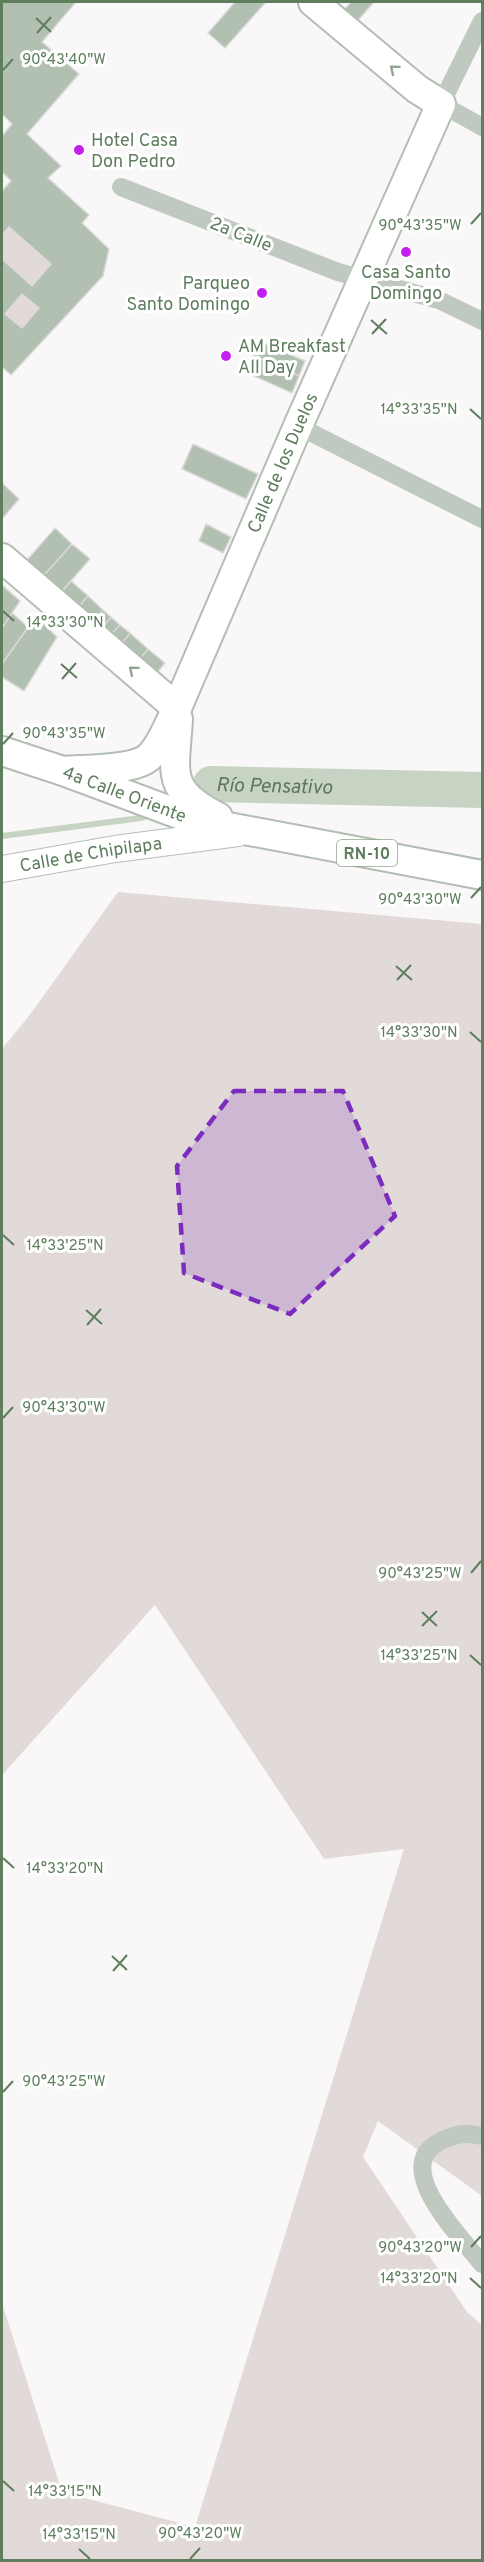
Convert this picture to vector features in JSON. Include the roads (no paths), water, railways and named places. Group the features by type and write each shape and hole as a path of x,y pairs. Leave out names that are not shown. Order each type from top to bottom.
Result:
{"main road":[{"path":"313,2 417,89 441,104"},
{"name":"Calle de los Duelos","path":"63,771 136,765 149,758 157,748 177,708 298,426 441,104"},
{"path":"2,558 177,708"},
{"name":"Calle de los Duelos","path":"172,801 177,708"},
{"name":"4a Calle Oriente","path":"2,752 172,801"},
{"name":"RN-10","path":"172,801 250,832 483,875"},
{"name":"Calle de Chipilapa","path":"2,869 126,847 250,832"}],"street":[{"name":"Calle de los Duelos","path":"441,104 483,21"},
{"path":"441,104 483,126"},
{"name":"2a Calle","path":"121,187 362,281 386,284 439,300 483,321"},
{"path":"298,426 483,519"},
{"path":"483,2136 456,2133 435,2144 424,2157 422,2175 430,2197 483,2264"}],"waterway":[{"name":"Río Pensativo","path":"192,792 211,784"},
{"name":"Río Pensativo","path":"211,784 482,790"},
{"name":"Río Pensativo","path":"2,836 141,818 152,814"}],"place":[{"name":"Hotel Casa Don Pedro","path":"79,150"},
{"name":"Casa Santo Domingo","path":"406,252"},
{"name":"Parqueo Santo Domingo","path":"262,293"},
{"name":"AM Breakfast All Day","path":"226,356"}]}
